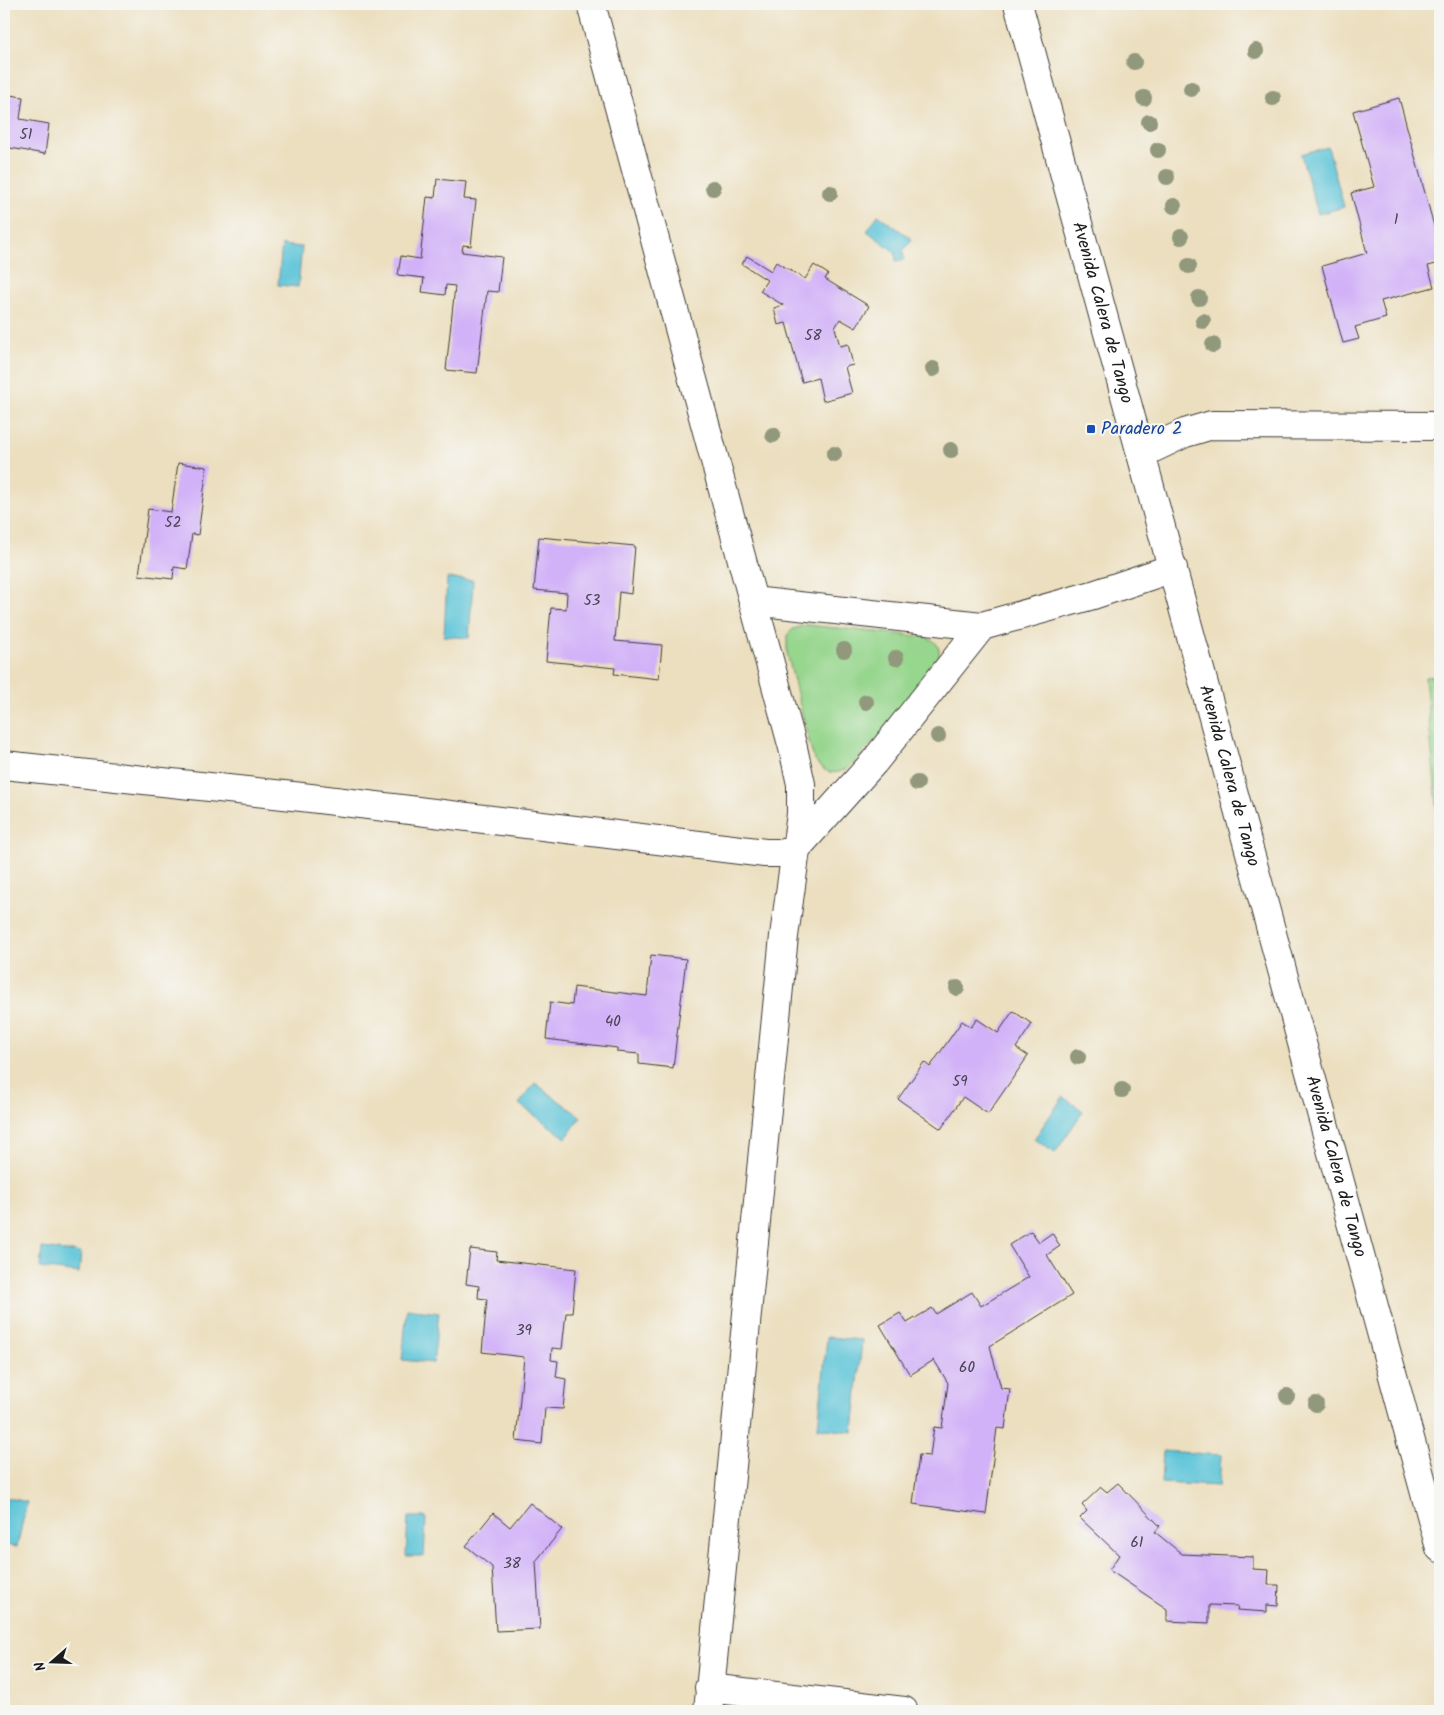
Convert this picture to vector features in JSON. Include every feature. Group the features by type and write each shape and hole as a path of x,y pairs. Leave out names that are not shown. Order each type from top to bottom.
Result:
{"street":[{"path":"591,4 800,772 802,804 783,946 708,1700 904,1711"},
{"name":"Avenida Calera de Tango","path":"1018,4 1440,1548"},
{"path":"1141,454 1185,433 1212,425 1440,426"},
{"path":"753,601 982,626 1092,595 1173,568"},
{"path":"4,765 302,797 765,853 785,853 795,850 874,762 982,626"}],"green space":[{"path":"807,625 925,637 932,640 939,650 939,657 935,668 886,729 851,766 833,773 823,769 812,753 787,653 787,635 793,629"},
{"path":"1440,676 1440,839 1425,677"}],"water":[{"path":"1328,147 1344,207 1318,214 1301,154"},
{"path":"878,215 912,239 903,251 904,259 896,261 895,252 867,231"},
{"path":"282,245 302,247 298,287 278,285"},
{"path":"447,578 473,580 469,638 444,636"},
{"path":"535,1083 581,1117 566,1138 519,1104"},
{"path":"1063,1097 1083,1111 1055,1153 1034,1139"},
{"path":"42,1248 81,1253 79,1273 40,1268"},
{"path":"407,1309 439,1313 433,1363 402,1360"},
{"path":"827,1337 862,1340 853,1432 818,1428"},
{"path":"1163,1451 1221,1455 1219,1486 1161,1483"},
{"path":"4,1497 27,1502 17,1547 4,1545"},
{"path":"408,1517 426,1517 424,1556 406,1556"}],"building":[{"path":"4,94 23,97 20,119 49,124 45,154 4,147"},
{"path":"1399,98 1440,248 1440,263 1428,266 1434,287 1381,301 1386,318 1355,327 1359,339 1343,343 1322,266 1367,253 1351,193 1374,187 1353,111"},
{"path":"437,179 466,182 464,199 476,200 471,246 463,245 462,252 502,257 498,292 487,291 477,373 446,370 455,286 446,285 445,295 422,292 424,278 398,275 401,256 420,259 427,197 435,198"},
{"path":"747,256 771,271 776,262 805,279 814,265 828,274 825,279 869,306 856,328 840,319 835,328 840,346 848,344 853,365 845,367 852,393 823,401 818,378 802,382 786,323 778,325 774,308 783,305 760,291 767,280 742,264"},
{"path":"178,463 207,467 198,535 192,534 187,569 174,567 173,579 139,575 148,509 171,512"},
{"path":"539,537 635,546 631,594 619,592 615,641 662,645 659,679 614,674 615,668 546,661 551,608 566,609 567,593 534,590"},
{"path":"651,955 686,959 673,1068 639,1064 639,1054 617,1052 617,1048 546,1039 550,1002 572,1005 574,987 647,996"},
{"path":"1013,1011 1032,1024 1016,1048 1028,1056 988,1114 963,1097 941,1129 898,1099 924,1062 930,1067 962,1021 971,1027 977,1019 998,1033"},
{"path":"1031,1231 1039,1242 1052,1233 1060,1246 1047,1255 1072,1295 990,1346 1001,1388 1010,1389 1005,1429 997,1428 986,1514 913,1504 919,1455 930,1456 934,1427 942,1428 948,1383 934,1360 910,1375 880,1325 900,1313 907,1323 932,1308 936,1314 972,1292 981,1306 1029,1277 1009,1245"},
{"path":"470,1249 497,1252 496,1260 576,1269 572,1313 566,1313 562,1349 552,1348 551,1360 558,1361 556,1377 566,1379 563,1409 545,1408 542,1444 516,1441 524,1357 482,1352 487,1299 478,1298 479,1286 466,1284"},
{"path":"1118,1483 1160,1526 1155,1532 1182,1554 1253,1557 1253,1569 1269,1570 1268,1585 1279,1585 1278,1606 1267,1605 1267,1612 1237,1610 1238,1606 1209,1605 1209,1623 1167,1621 1167,1609 1109,1570 1119,1555 1080,1518 1087,1511 1082,1505 1101,1487 1107,1492"},
{"path":"530,1503 562,1529 536,1561 540,1629 496,1631 492,1567 466,1546 493,1513 510,1527"}],"place":[{"name":"Paradero 2","path":"1091,429"}]}
